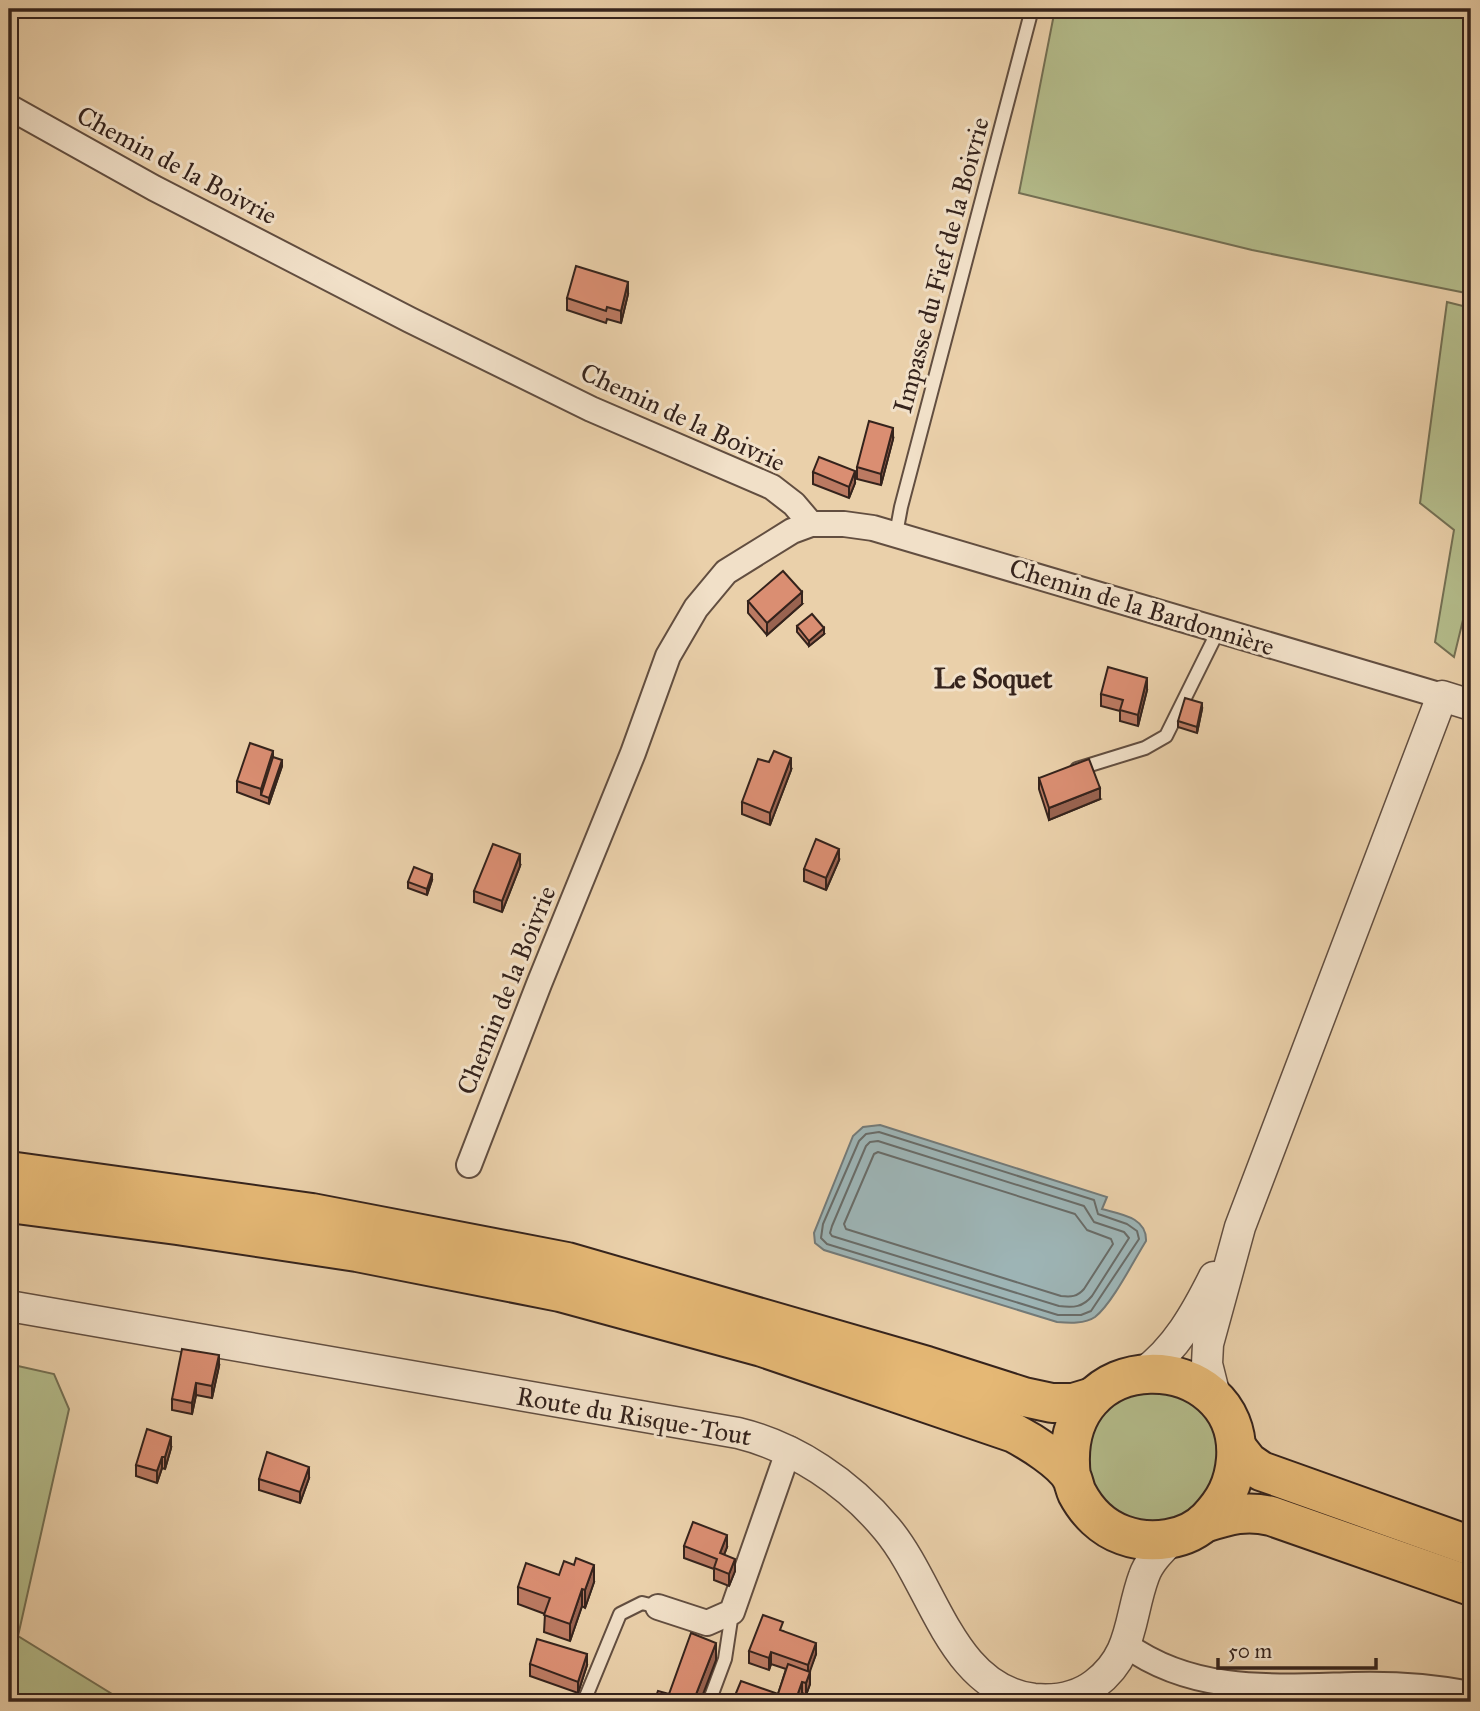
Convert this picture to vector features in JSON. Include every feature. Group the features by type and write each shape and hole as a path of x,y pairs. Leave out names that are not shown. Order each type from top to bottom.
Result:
{"highway":[{"path":"9,1171 312,1213 541,1257 758,1316 1024,1397 1052,1403 1073,1403 1093,1397"},
{"path":"9,1203 356,1252 560,1292 762,1347 1014,1433 1032,1442 1071,1477"},
{"path":"1189,1530 1223,1502 1231,1485 1237,1448 1230,1423 1216,1400 1200,1387 1182,1378 1163,1373 1143,1373 1108,1385 1093,1397 1080,1414 1072,1434 1069,1456 1075,1490 1090,1513 1111,1530 1148,1540 1189,1530 1235,1513 1252,1511 1471,1586"},
{"path":"1237,1448 1248,1462 1261,1471 1288,1483 1471,1546"}],"street":[{"name":"Chemin de la Boivrie","path":"9,107 154,188 410,320 591,409 772,487 794,504 811,524 792,531 726,572 696,608 668,656 633,753 469,1165"},
{"name":"Chemin de la Bardonnière","path":"811,524 844,524 896,534 1471,705"},
{"path":"1216,1400 1207,1364 1208,1344 1240,1227 1442,696"},
{"path":"1143,1373 1159,1361 1176,1341 1204,1297 1240,1227"},
{"name":"Route du Risque-Tout","path":"9,1307 765,1439 789,1449 825,1472 887,1528 911,1563 964,1659 988,1683 1016,1697 1046,1700 1075,1695 1094,1685 1111,1669 1126,1644 1136,1602"},
{"path":"658,1607 707,1623 732,1612 789,1449"},
{"path":"1111,1530 1131,1566 1136,1602"},
{"path":"1136,1602 1145,1573 1153,1560 1189,1530"},
{"path":"1126,1644 1139,1654 1176,1671 1210,1682 1278,1687 1357,1685 1471,1694"}],"lane":[{"name":"Impasse du Fief de la Boivrie","path":"896,534 1032,9"},
{"path":"1077,769 1145,748 1166,736 1219,629"},
{"path":"581,1702 585,1699 620,1614 642,1604 658,1607"},
{"path":"709,1702 725,1659 732,1612"}],"green space":[{"path":"1055,9 1471,9 1471,294 1252,250 1019,193"},
{"path":"1447,302 1471,308 1471,489 1468,509 1471,511 1471,587 1454,657 1435,642 1454,530 1420,503"},
{"path":"9,1364 54,1374 69,1409 18,1636 125,1702 9,1702"},
{"path":"1169,1389 1208,1415 1221,1449 1210,1495 1172,1523 1128,1522 1088,1485 1086,1432 1114,1398"}],"water":[{"path":"880,1125 1107,1197 1102,1209 1137,1222 1145,1233 1146,1241 1102,1311 1091,1319 1072,1323 1057,1322 824,1250 815,1243 814,1233 853,1136 863,1127"}],"building":[{"path":"576,266 628,282 621,311 607,307 606,311 567,298"},
{"path":"869,421 893,428 881,474 857,467"},
{"path":"819,457 855,471 849,487 813,472"},
{"path":"783,571 802,592 767,623 748,601"},
{"path":"812,614 824,628 809,641 797,626"},
{"path":"1108,667 1147,678 1138,715 1120,710 1123,700 1101,694"},
{"path":"1185,698 1202,703 1197,727 1178,721"},
{"path":"250,743 273,751 261,789 237,781"},
{"path":"774,751 791,758 770,813 742,802 758,759 769,762"},
{"path":"273,757 282,760 269,798 261,795"},
{"path":"1089,759 1100,788 1049,808 1039,778"},
{"path":"816,839 839,849 826,878 804,869"},
{"path":"493,844 520,854 502,901 474,891"},
{"path":"414,867 432,874 427,889 408,882"},
{"path":"182,1349 219,1355 212,1386 196,1383 192,1403 172,1399"},
{"path":"147,1429 171,1437 157,1471 136,1465"},
{"path":"267,1452 309,1467 300,1492 259,1479"},
{"path":"693,1522 727,1535 720,1553 735,1559 729,1574 714,1568 717,1559 684,1546"},
{"path":"576,1558 594,1565 570,1624 544,1615 550,1598 518,1587 526,1563 559,1575 564,1561 574,1565"},
{"path":"763,1615 783,1622 780,1630 816,1643 808,1665 771,1652 769,1658 749,1651"},
{"path":"691,1633 716,1643 693,1702 654,1702 658,1691 669,1694"},
{"path":"537,1639 587,1654 578,1682 530,1664"},
{"path":"788,1664 810,1672 806,1683 802,1682 795,1702 746,1702 734,1698 741,1681 778,1694"}],"district":[{"name":"Le Soquet","path":"993,678"}]}
